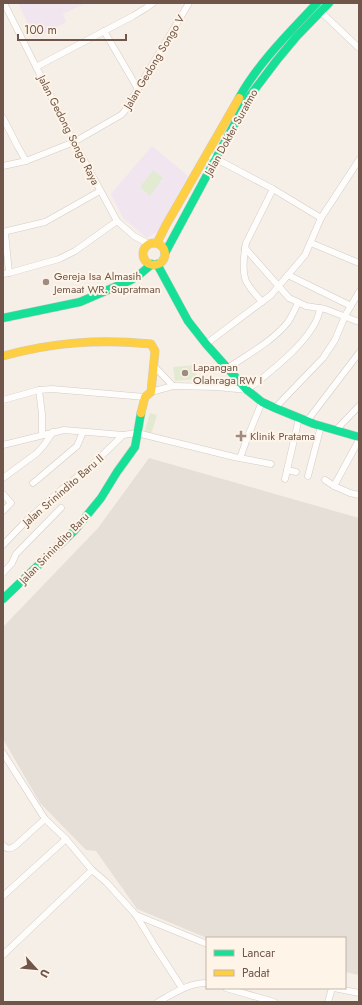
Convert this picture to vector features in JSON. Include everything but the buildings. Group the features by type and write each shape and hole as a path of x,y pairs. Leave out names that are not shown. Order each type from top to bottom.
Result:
{"street":[{"path":"36,67 133,16 153,3"},
{"name":"Jalan Gedong Songo V","path":"3,166 26,161 74,142 121,115 189,3"},
{"name":"Jalan Dokter Suratmo","path":"153,244 166,226 252,76 287,33 317,3"},
{"name":"Jalan Dokter Suratmo","path":"165,253 249,97 259,82 290,45 330,3"},
{"name":"Jalan Gedong Songo Raya","path":"4,5 74,142 117,221 134,236 153,244"},
{"path":"321,12 359,48"},
{"path":"104,31 138,89"},
{"path":"252,76 259,82"},
{"path":"3,118 26,161"},
{"path":"207,154 273,189 321,218"},
{"path":"206,344 271,295 305,255 321,218 359,160"},
{"path":"262,302 245,279 244,258 246,243 273,189"},
{"path":"100,191 45,222 4,232 6,273 59,259 75,251 117,221"},
{"path":"311,243 359,264"},
{"path":"3,318 80,302 131,280 155,264 161,262 164,258 164,249 161,246 153,244 144,248 143,254 145,260 149,264 155,264"},
{"path":"245,248 286,295 298,303 306,306 326,309 359,322"},
{"path":"155,264 188,321 246,390 262,402 275,408 303,420 359,439 334,486"},
{"path":"288,275 351,306"},
{"path":"275,408 323,358 335,340 345,316 359,292"},
{"path":"228,368 277,333 288,322 298,303"},
{"path":"3,400 39,390 52,389 148,394 173,386 217,387 246,390 299,345 313,327 320,308"},
{"name":"Jalan Srinindito Baru","path":"3,356 67,342 98,341 152,344 155,351 148,394 137,433 135,447 101,498 75,530 3,599"},
{"path":"285,479 303,420 359,354"},
{"path":"153,365 173,386"},
{"path":"39,390 42,414 42,435"},
{"path":"240,458 262,402"},
{"path":"336,430 359,406"},
{"path":"308,476 321,426"},
{"path":"3,445 64,430 123,435 137,433 271,464"},
{"path":"3,478 37,453 53,432"},
{"path":"33,483 77,446 83,432"},
{"name":"Jalan Srinindito Baru II","path":"3,545 27,520 61,490 85,472 123,435"},
{"path":"287,470 296,472"},
{"path":"325,480 336,487 359,495"},
{"path":"3,494 11,503 3,511"},
{"path":"3,573 12,563 16,554 61,508"},
{"path":"3,753 45,819 66,839 92,870 106,882 136,915 182,988"},
{"path":"3,845 6,848 11,849 45,819"},
{"path":"3,896 66,839"},
{"path":"3,955 92,870"},
{"path":"136,915 206,944"},
{"path":"158,1002 182,988 199,983 206,983"},
{"path":"229,989 274,1002"},
{"path":"328,1002 333,989"},
{"path":"337,989 359,994"}],"shaded area":[{"path":"18,3 84,4 63,14 66,22 35,38"},
{"path":"152,146 188,176 157,232 147,238 123,218 111,194"},
{"path":"149,458 359,518 359,975 346,972 346,937 206,938 137,909 96,851 86,850 40,803 3,739 3,627 98,528"}],"green space":[{"path":"153,170 163,178 150,196 140,187"},
{"name":"Lapangan Olahraga RW I","path":"195,365 197,379 175,381 173,367"},
{"path":"150,413 157,415 151,435 144,433"}],"traffic: fast":[{"path":"239,98 265,60 317,3"},
{"path":"165,253 249,97 297,36 329,3"},
{"path":"3,318 80,302 131,280 152,264"},
{"path":"157,264 188,321 206,344 247,390 262,402 275,408 314,424 359,437"},
{"path":"3,599 75,530 101,498 135,447 141,413"}],"traffic: slow":[{"path":"157,243 239,98"},
{"path":"154,243 162,246 165,254 162,262 154,265 146,262 143,254 146,246 154,243"},
{"path":"3,356 22,351 77,343 113,342 151,344 155,351 151,392 145,397 141,413"}],"place":[{"name":"Gereja Isa Almasih Jemaat WR. Supratman","path":"46,282"},
{"name":"Lapangan Olahraga RW I","path":"185,373"},
{"name":"Klinik Pratama","path":"241,436"}]}
